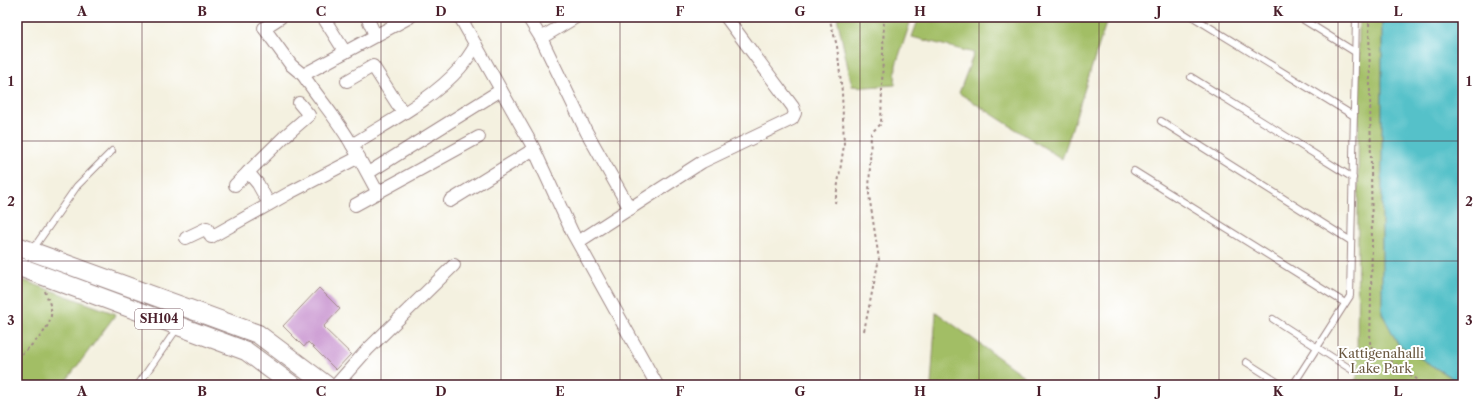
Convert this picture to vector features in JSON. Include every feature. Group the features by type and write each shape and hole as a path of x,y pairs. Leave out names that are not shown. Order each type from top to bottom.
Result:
{"main road":[{"name":"SH104","path":"24,249 258,334 326,385"},
{"name":"SH104","path":"17,266 246,351 292,385"}],"street":[{"path":"281,17 264,28 291,65 303,75 340,124 378,193"},
{"path":"323,17 345,52"},
{"path":"366,17 375,36"},
{"path":"303,75 410,17"},
{"path":"460,17 534,149 578,242 657,385"},
{"path":"528,17 541,38 586,131 630,209"},
{"path":"541,38 576,17"},
{"path":"578,242 702,162 792,119 795,113 793,107 726,17"},
{"path":"352,145 403,113 436,89 460,68 476,45"},
{"path":"347,81 373,66 403,113"},
{"path":"368,173 501,90"},
{"path":"235,185 309,115 299,103"},
{"path":"354,205 479,137"},
{"path":"450,201 534,149"},
{"path":"186,238 211,226 211,237 269,204 359,157"},
{"path":"248,172 258,184 269,204"},
{"path":"336,385 367,350 454,265"}],"lane":[{"path":"1193,17 1354,116"},
{"path":"1299,17 1355,52"},
{"path":"1294,385 1350,296 1356,17"},
{"path":"1191,77 1353,178"},
{"path":"1161,121 1351,241"},
{"path":"24,249 77,186 112,151"},
{"path":"1134,171 1345,303"},
{"path":"1273,319 1352,370"},
{"path":"138,385 179,326"},
{"path":"1246,362 1282,385"}],"path":[{"path":"829,17 837,46 842,92 844,145 835,203"},
{"path":"864,331 879,259 869,195 872,133 881,124 884,17"},
{"path":"1369,17 1372,242 1370,346 1425,385"},
{"path":"17,358 38,339 49,321 51,310 39,274"}],"green space":[{"path":"837,17 912,17 896,65 895,85 866,87 852,86"},
{"path":"919,17 1108,17 1062,159 959,93 974,53 912,37"},
{"name":"Kattigenahalli Lake Park","path":"1359,17 1382,17 1382,313 1398,344 1462,385 1352,385 1357,377"},
{"path":"17,278 116,314 63,385 17,385"},
{"path":"936,312 1036,385 931,385"}],"water":[{"path":"1382,17 1463,17 1463,385 1398,344 1382,313"}],"building":[{"path":"319,288 340,309 323,327 351,354 336,370 308,342 304,347 283,326"}]}
